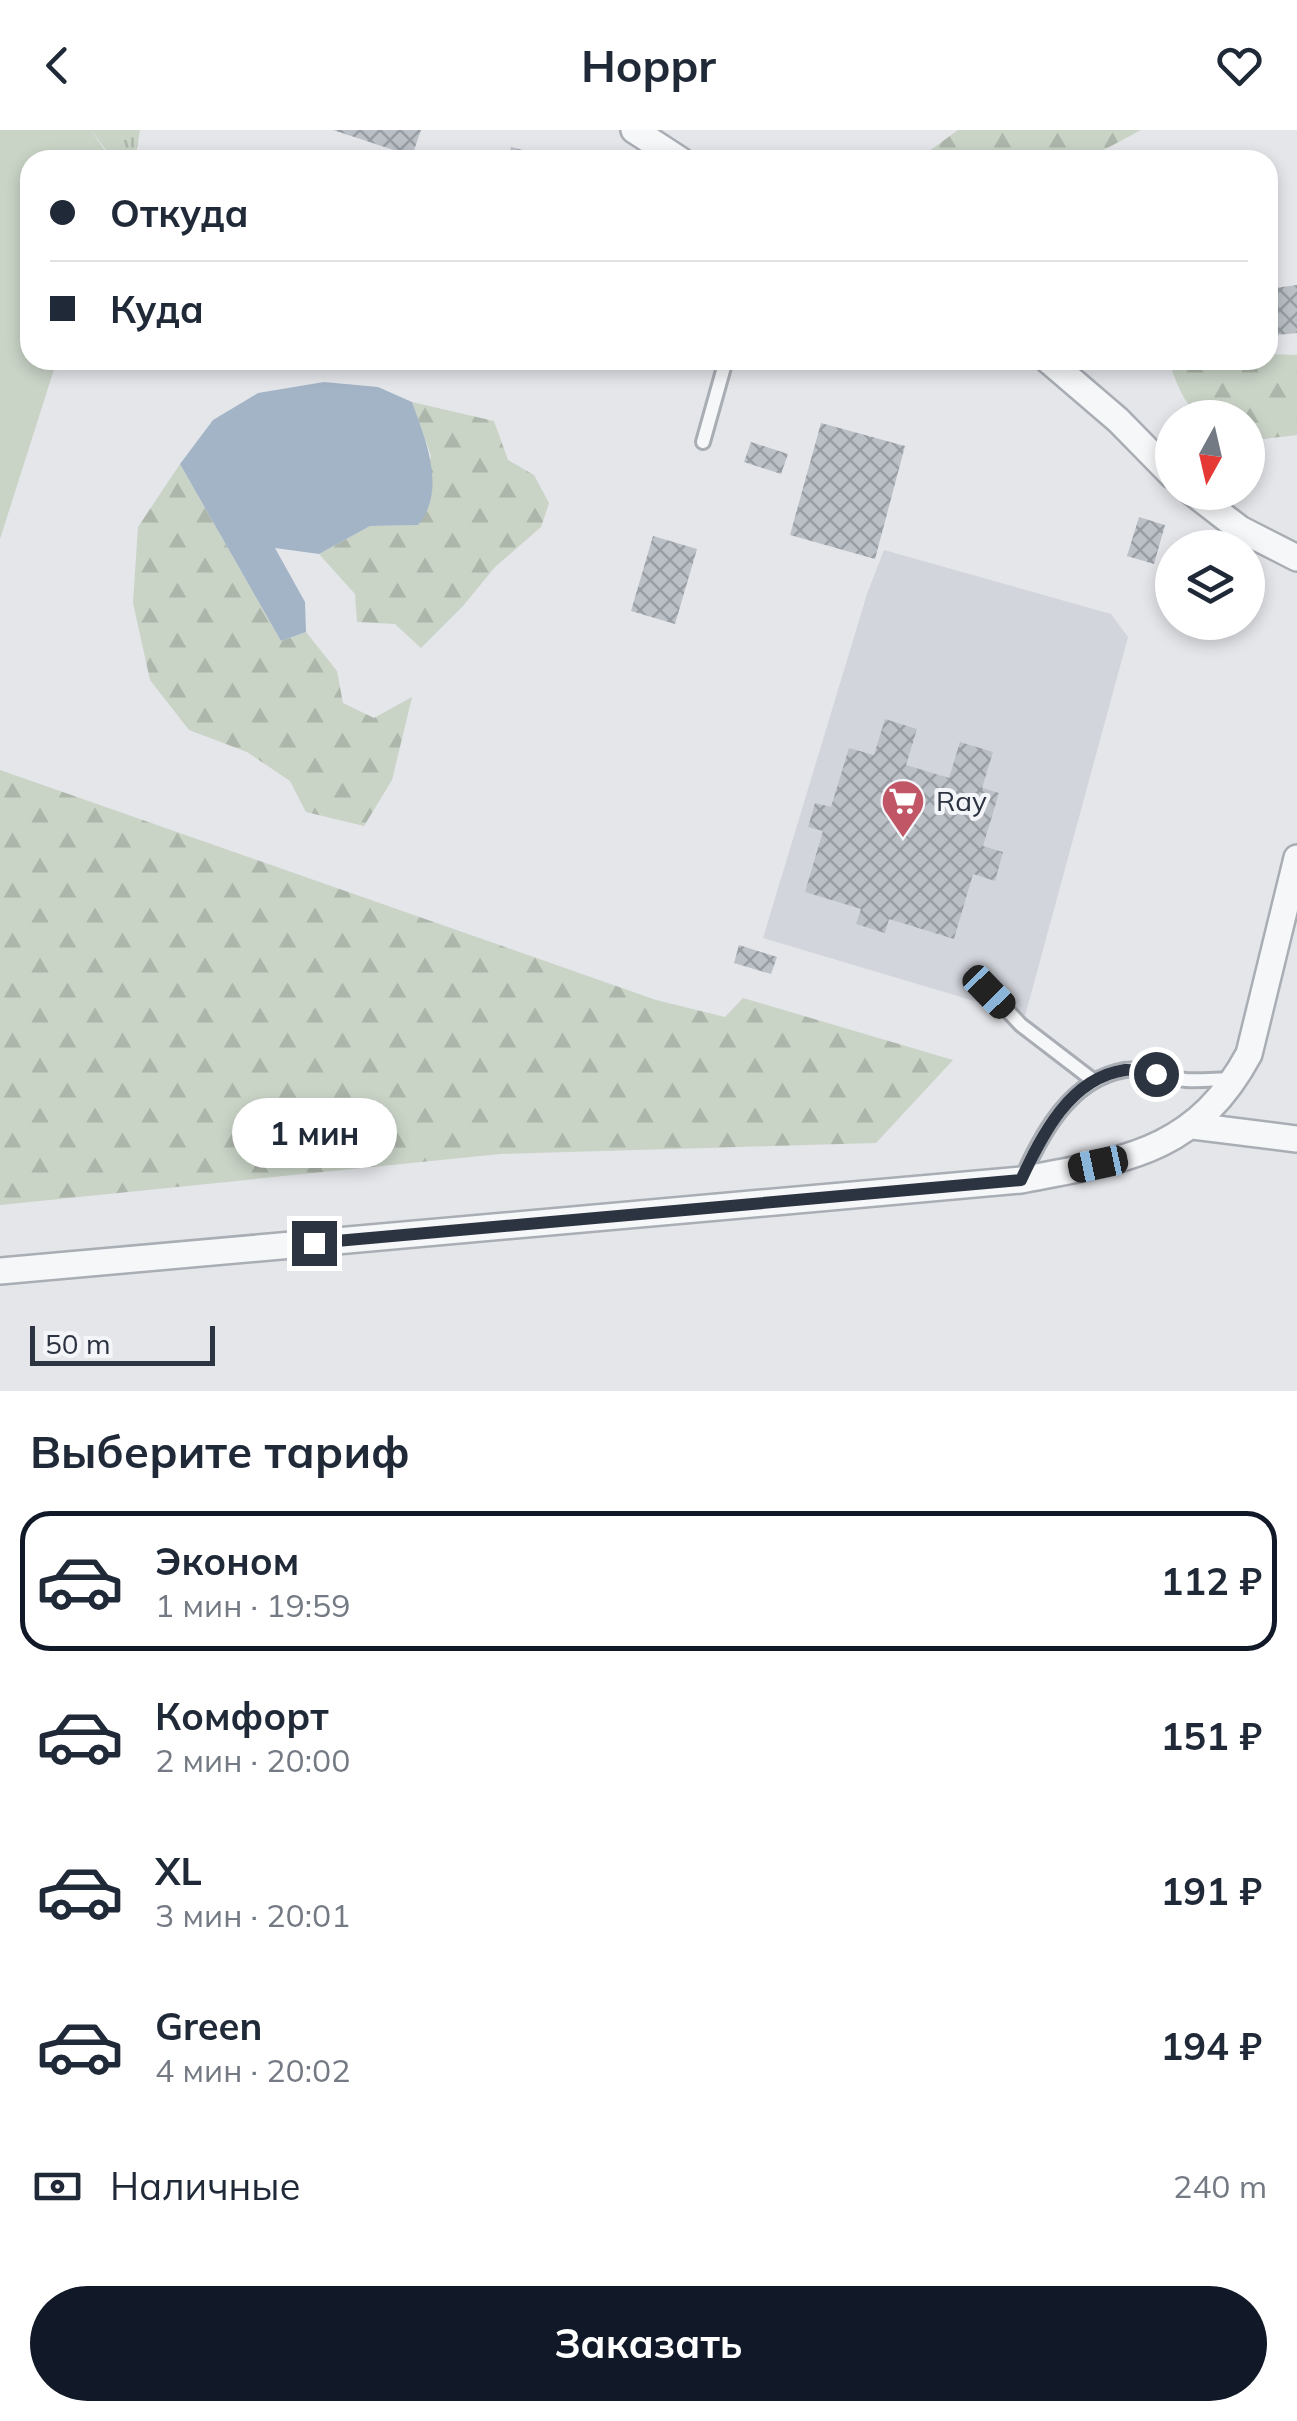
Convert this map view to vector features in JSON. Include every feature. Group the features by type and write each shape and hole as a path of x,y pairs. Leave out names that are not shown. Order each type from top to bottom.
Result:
{"street":[{"path":"643,133 666,150"},
{"path":"1060,370 1155,458"},
{"path":"1216,510 1240,528 1297,558"},
{"path":"0,1271 1021,1180 1147,1150 1193,1126 1236,1079 1249,1054 1297,858"},
{"path":"1193,1126 1297,1139"}],"lane":[{"path":"703,442 723,370"},
{"path":"989,992 1021,1024 1094,1081"},
{"path":"1021,1180 1041,1136 1064,1106 1094,1081 1127,1070 1186,1080 1236,1079"}],"shaded area":[{"path":"884,550 1111,614 1128,637 1025,1016 763,938 867,594"}],"green space":[{"path":"0,130 91,130 104,150 20,150 20,370 54,370 0,539"},
{"path":"91,130 140,130 137,150 106,150"},
{"path":"958,130 1141,130 1104,150 931,150"},
{"path":"1278,354 1297,355 1297,435 1265,439 1265,400 1186,400 1172,370 1278,370"},
{"path":"412,402 494,421 508,460 534,475 549,503 541,527 495,567 421,648 395,624 357,622 355,594 319,554 370,526 418,525 431,456"},
{"path":"180,464 281,641 306,632 337,671 343,703 374,718 412,697 392,780 364,826 306,812 290,781 247,752 189,730 150,680 133,603 138,527"},
{"path":"0,770 656,1000 725,1017 743,998 953,1060 876,1143 500,1154 0,1205"}],"water":[{"path":"324,382 378,387 412,402 431,465 431,496 418,525 370,526 319,554 275,548 305,602 306,632 281,641 180,464 213,420 258,393"}],"building":[{"path":"333,130 421,130 414,150 394,150"},
{"path":"1297,285 1297,333 1278,335 1278,288"},
{"path":"821,423 905,446 875,559 790,535"},
{"path":"751,442 788,454 781,474 744,462"},
{"path":"1139,517 1165,525 1164,530 1155,530 1154,564 1127,556"},
{"path":"653,536 697,549 675,624 631,611"},
{"name":"Ray","path":"885,719 917,729 906,765 949,778 960,742 993,752 982,788 999,793 983,846 1003,852 995,881 973,874 954,939 889,919 885,933 856,924 861,909 805,892 823,831 808,827 815,803 831,807 849,748 874,755"},
{"path":"739,945 777,957 771,974 734,963"}],"place":[{"name":"Ray","path":"903,839"}],"route":[{"path":"314,1243 1021,1180 1041,1136 1064,1106 1094,1081 1127,1070 1156,1074"}]}
